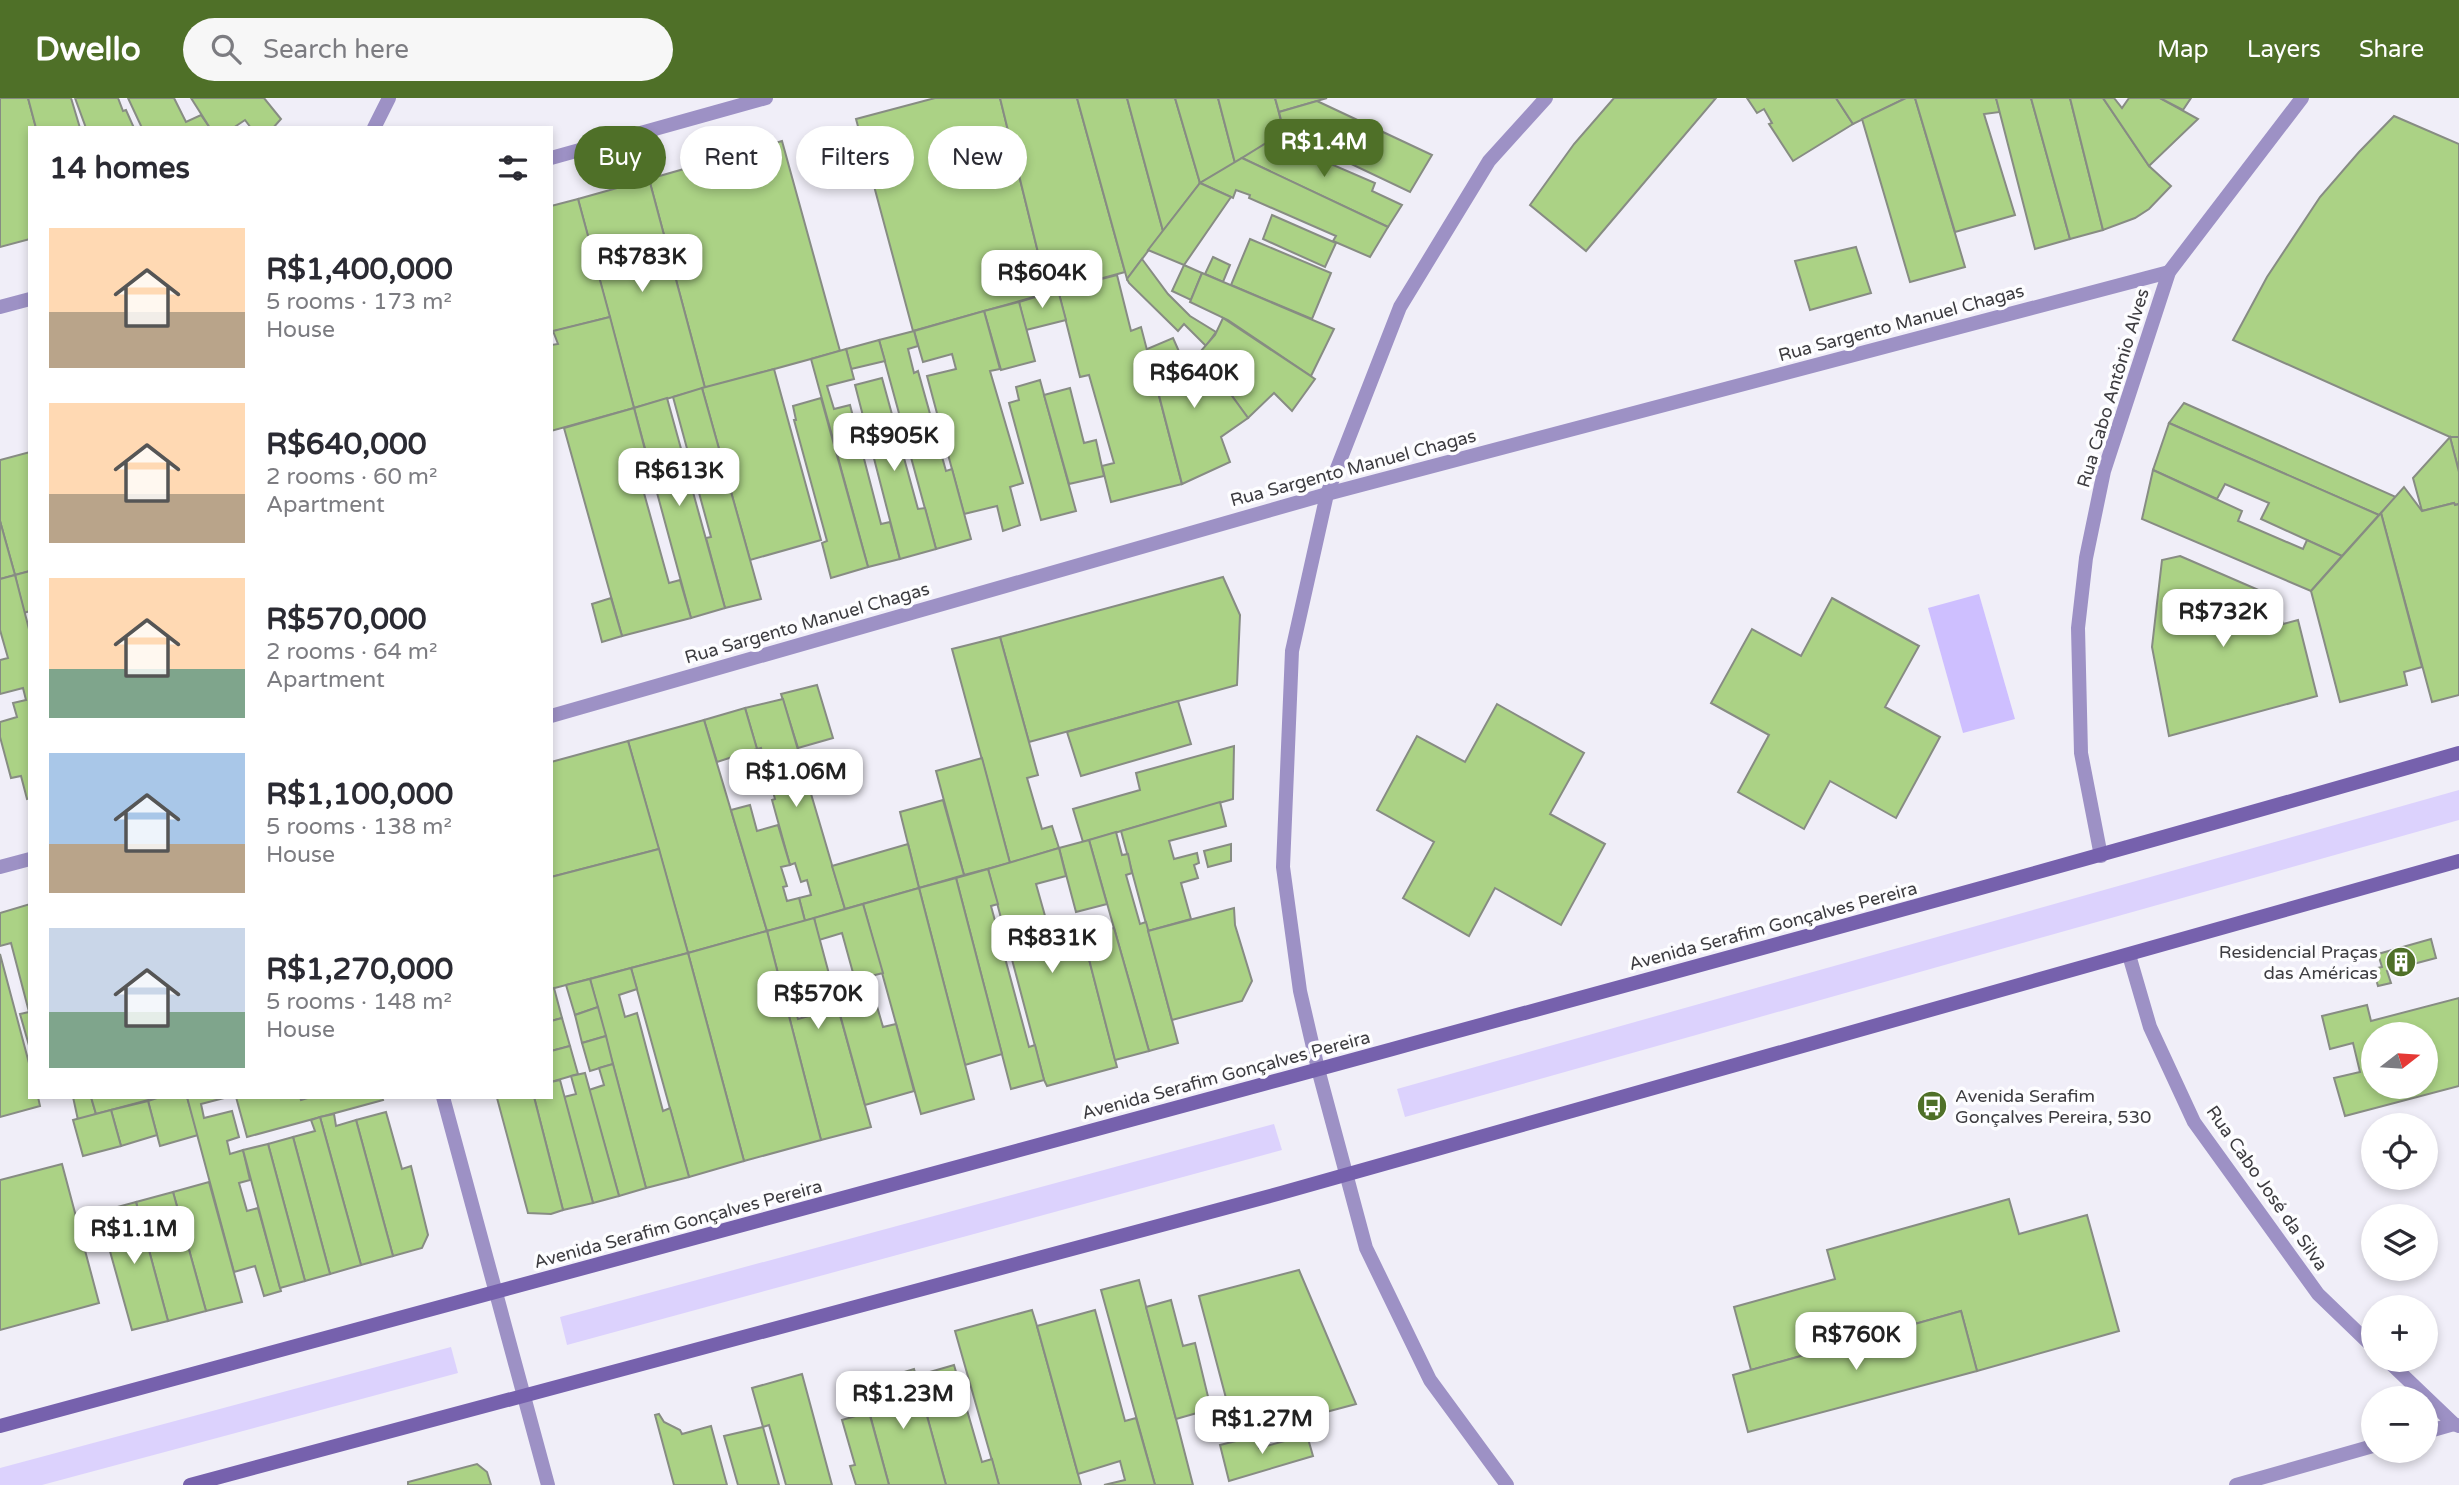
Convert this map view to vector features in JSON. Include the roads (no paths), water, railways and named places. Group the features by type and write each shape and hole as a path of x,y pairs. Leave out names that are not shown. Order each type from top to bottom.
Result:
{"main road":[{"name":"Avenida Serafim Gonçalves Pereira","path":"0,1426 2101,856 2459,753"},
{"path":"190,1485 1345,1175 2459,861"}],"street":[{"path":"375,126 388,98"},
{"path":"553,157 766,98"},
{"path":"1507,1485 1430,1380 1366,1248 1345,1175 1300,991 1283,867 1292,651 1327,494 1400,307 1489,161 1546,98"},
{"name":"Rua Cabo Antônio Alves","path":"2101,856 2081,753 2078,628 2083,581 2104,471 2169,272 2302,98"},
{"name":"Rua Sargento Manuel Chagas","path":"553,715 1327,494 2169,272"},
{"path":"0,307 28,300"},
{"path":"0,867 28,860"},
{"name":"Rua Cabo José da Silva","path":"2129,954 2150,1027 2194,1122 2318,1294 2361,1335"},
{"path":"444,1099 548,1485"},
{"path":"2400,1372 2456,1425"},
{"path":"2438,1429 2456,1425"},
{"path":"2236,1485 2361,1449"}],"place":[{"name":"Residencial Praças das Américas","path":"2401,962"},
{"name":"Avenida Serafim Gonçalves Pereira, 530","path":"1932,1106"}]}
